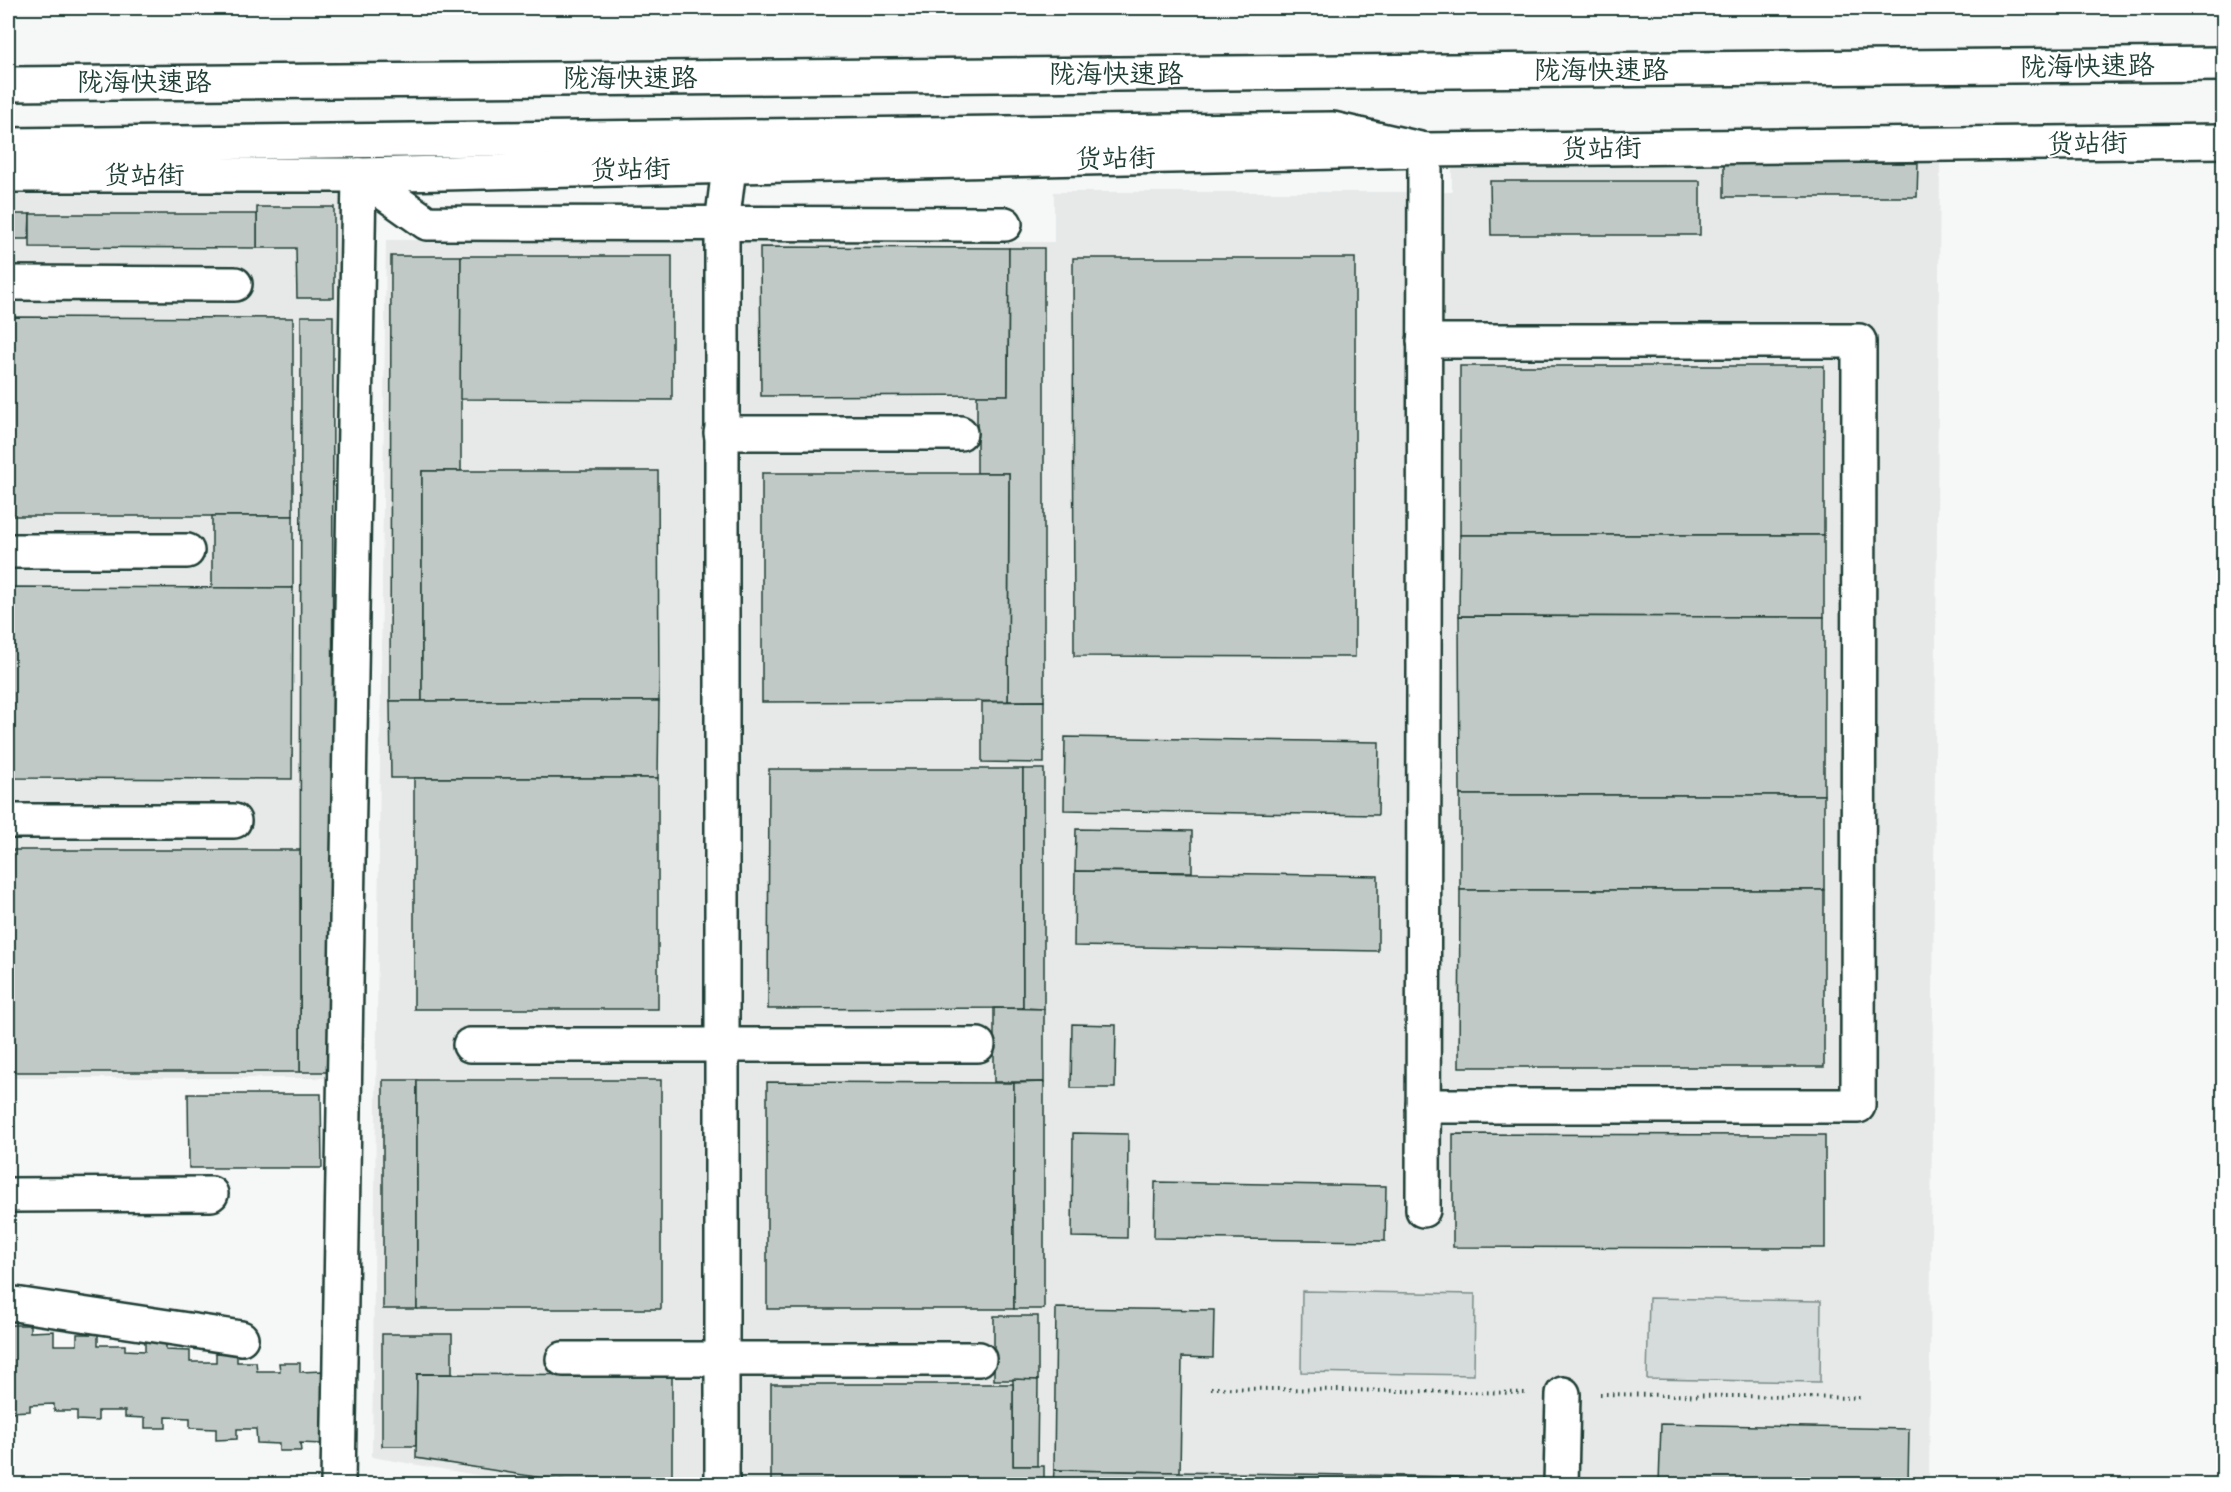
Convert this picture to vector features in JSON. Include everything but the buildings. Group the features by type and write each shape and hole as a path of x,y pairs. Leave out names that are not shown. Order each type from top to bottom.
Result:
{"main road":[{"name":"陇海快速路","path":"8,84 2223,64"},
{"path":"8,145 1333,129 1425,150 1423,1210"},
{"name":"货站街","path":"8,175 359,175 1425,150 2223,141"},
{"path":"722,1485 722,224 729,168"},
{"path":"359,175 427,223 1005,224"},
{"path":"338,1485 359,175"},
{"path":"8,283 236,284"},
{"path":"1424,341 1859,341 1858,1106 1424,1106"},
{"path":"721,433 960,433"},
{"path":"8,551 187,551"},
{"path":"8,821 234,821"},
{"path":"470,1045 978,1045"},
{"path":"8,1195 211,1194"},
{"path":"8,1303 240,1338"},
{"path":"563,1359 979,1359"},
{"path":"1561,1485 1563,1394"}],"shaded area":[{"path":"1452,158 1940,158 1929,1484 529,1484 372,1457 386,240 1054,242 1054,192 1452,192"},
{"path":"8,193 340,193 339,1078 8,1078"},
{"path":"1302,1291 1475,1294 1474,1375 1301,1372"},
{"path":"1649,1298 1821,1301 1820,1382 1647,1379"}]}
